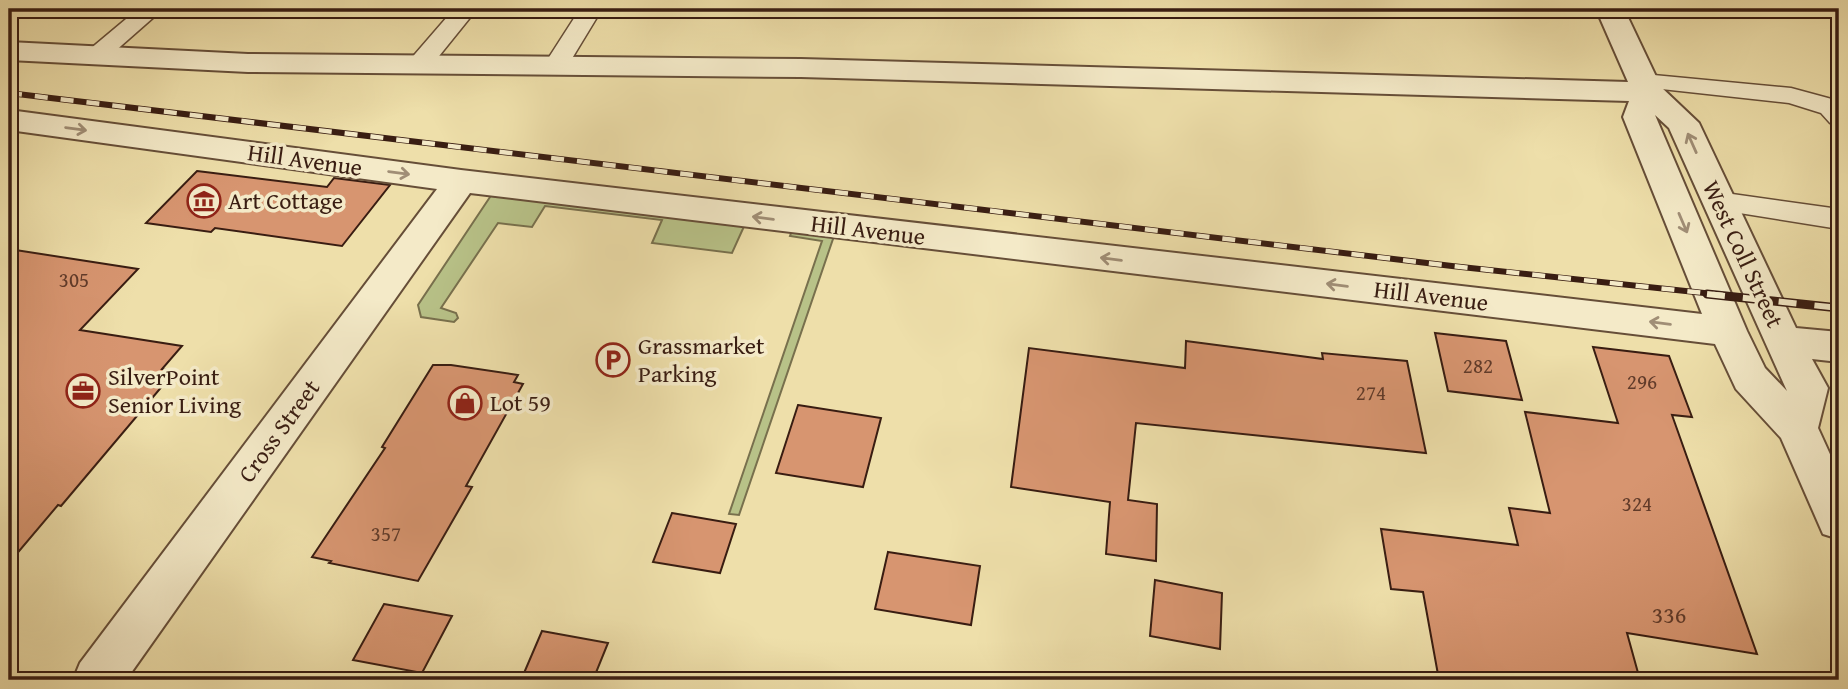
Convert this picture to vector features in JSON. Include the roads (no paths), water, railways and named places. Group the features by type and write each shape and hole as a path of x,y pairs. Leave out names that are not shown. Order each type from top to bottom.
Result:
{"street":[{"name":"West Coll Street","path":"1610,9 1645,86 1683,123 1783,341 1808,388 1797,428"},
{"path":"9,51 248,64 902,70 1645,86"},
{"name":"West Coll Street","path":"1645,86 1639,117 1728,331 1751,378 1797,428 1839,520"},
{"name":"Hill Avenue","path":"9,120 461,181 1728,331"},
{"name":"Cross Street","path":"97,680 461,181"},
{"path":"1783,341 1839,347"}],"lane":[{"path":"97,55 152,9"},
{"path":"418,66 466,9"},
{"path":"556,65 591,9"},
{"path":"1645,86 1791,96 1829,107 1839,117"},
{"path":"1718,201 1839,219"}],"railway":[{"path":"9,93 1452,266 1723,295"},
{"path":"1707,294 1839,308"}],"place":[{"name":"Art Cottage","path":"204,201"},
{"name":"Grassmarket Parking","path":"613,360"},
{"name":"SilverPoint Senior Living","path":"83,391"},
{"name":"Lot 59","path":"465,403"}]}
